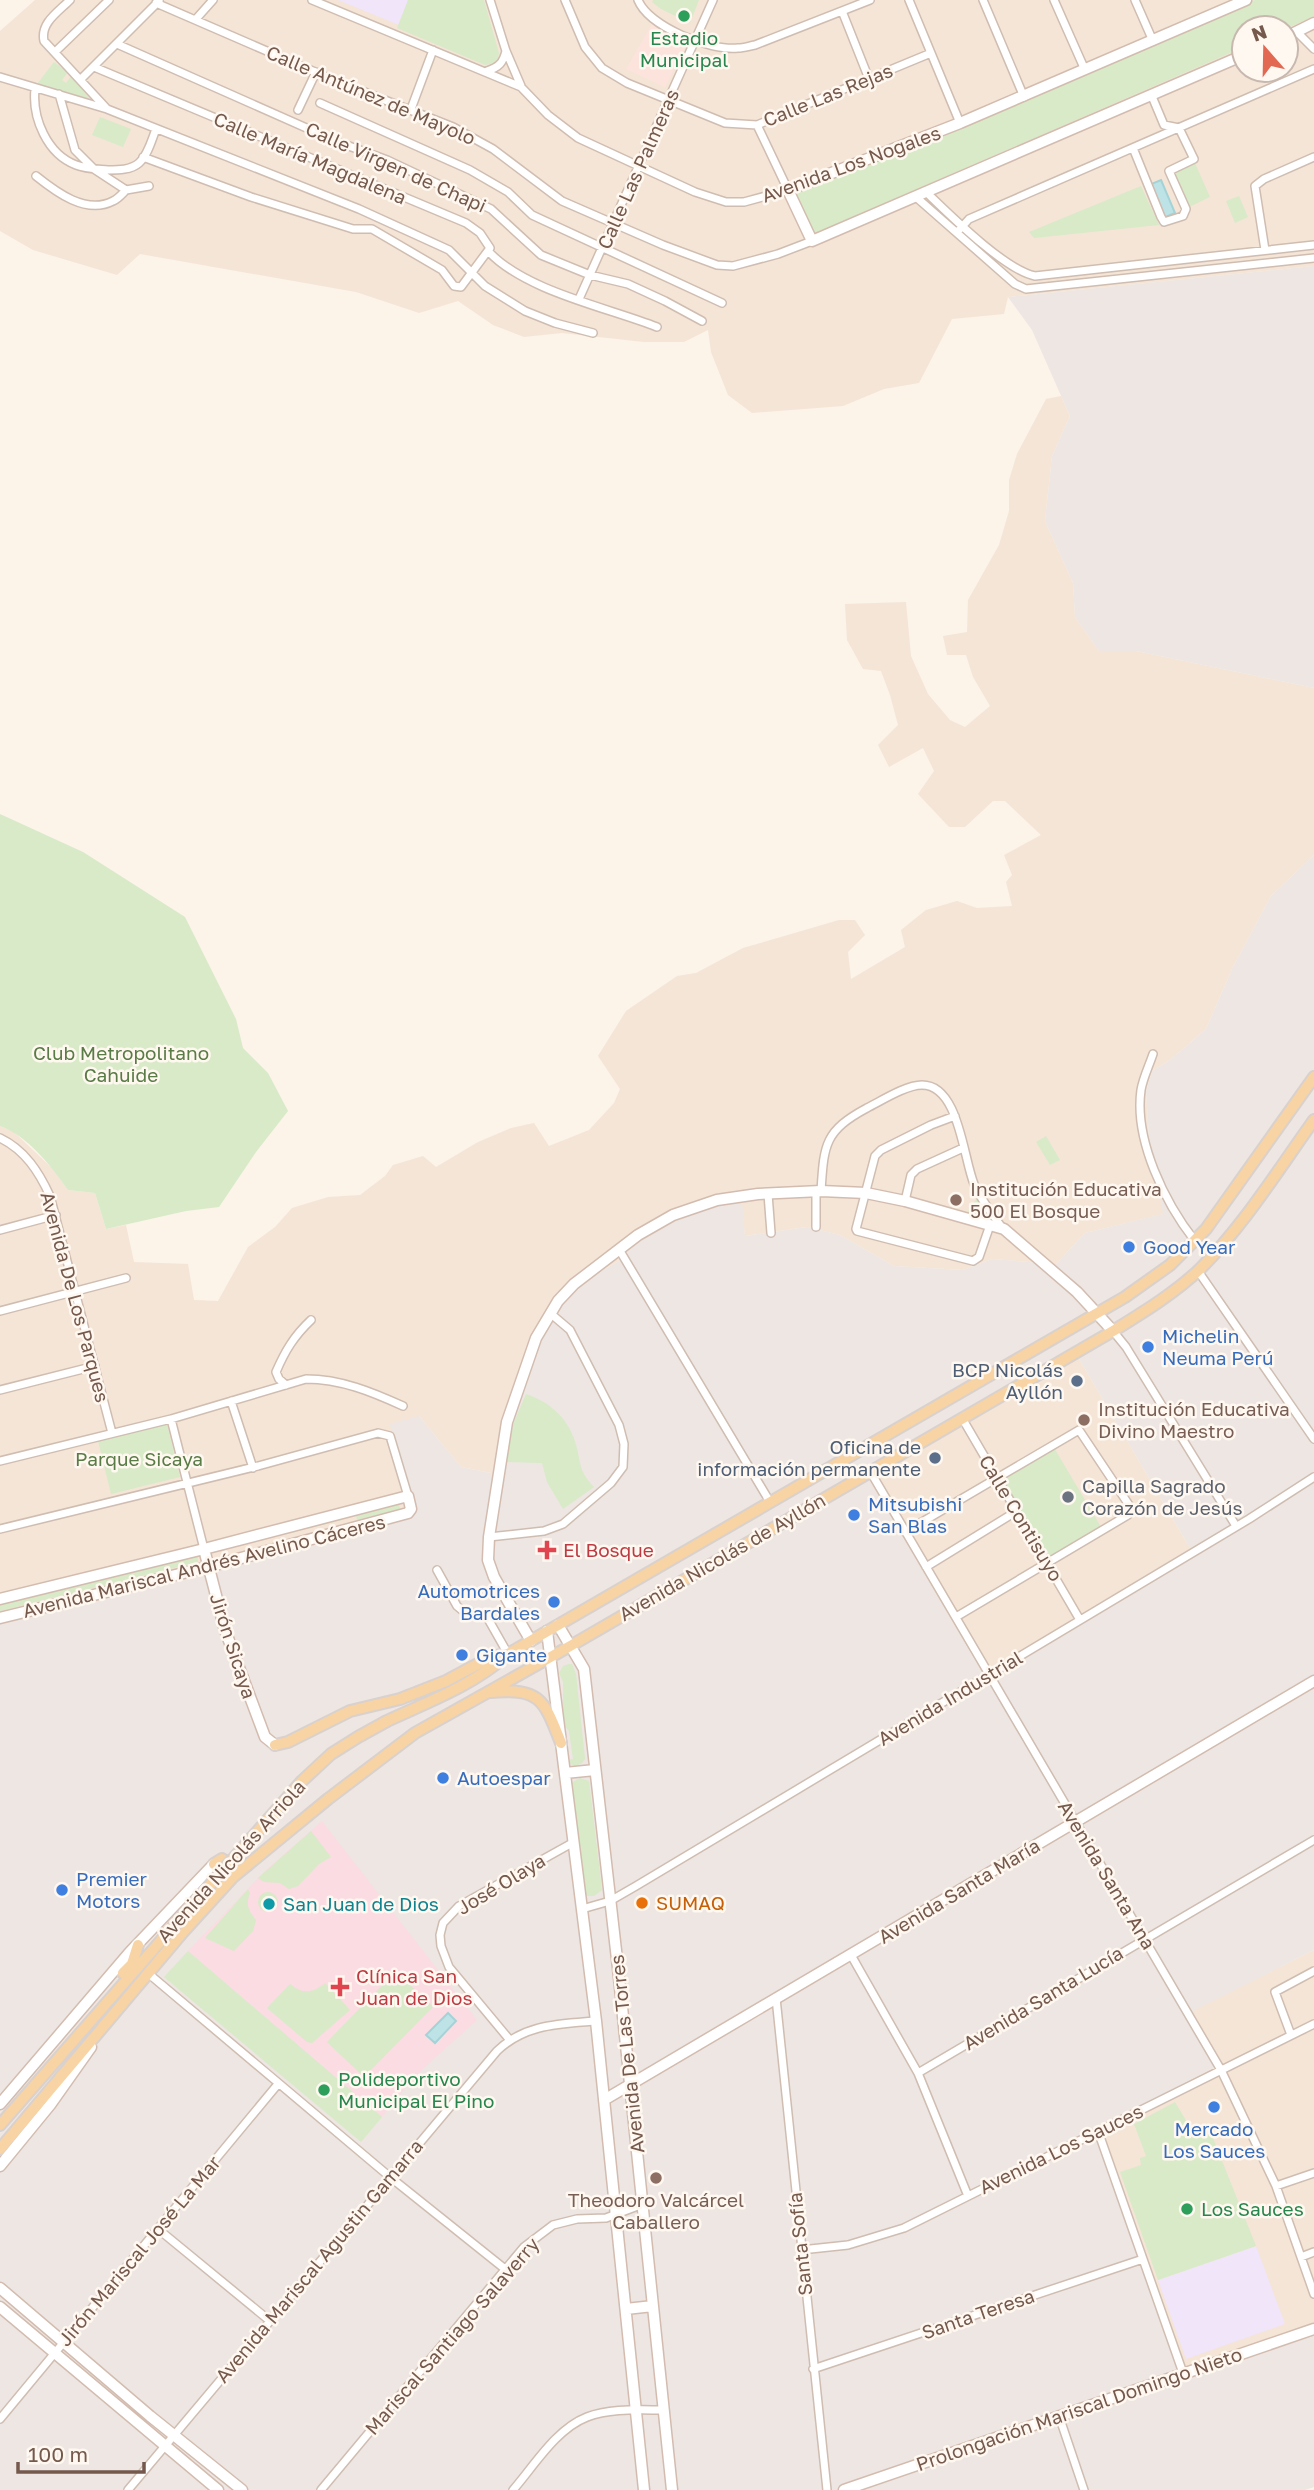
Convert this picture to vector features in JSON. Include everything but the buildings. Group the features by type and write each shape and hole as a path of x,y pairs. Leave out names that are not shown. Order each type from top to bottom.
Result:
{"main road":[{"name":"Avenida Nicolás de Ayllón","path":"275,1745 288,1742 350,1711 400,1699 446,1681 491,1657 508,1654 1098,1313 1150,1280 1195,1241 1314,1077"},
{"name":"Avenida Nicolás de Ayllón","path":"239,1871 415,1733 1113,1331 1198,1271 1225,1242 1314,1120"},
{"name":"Avenida Nicolás Arriola","path":"0,2125 302,1781 331,1754 387,1721 455,1690 496,1665 508,1654"},
{"path":"488,1692 513,1690 531,1694 541,1701 549,1712 561,1744"},
{"path":"214,1864 225,1859 239,1871"},
{"name":"Avenida Nicolás Arriola","path":"0,2150 239,1871"},
{"path":"52,2065 66,2039 132,1964 138,1945"}],"street":[{"path":"70,0 44,25 44,41 107,109"},
{"path":"55,52 109,0"},
{"path":"196,19 213,0"},
{"name":"Avenida Los Nogales","path":"312,0 521,87 548,115 578,138 695,192 726,202 744,202 788,190 960,123 1246,0"},
{"path":"490,0 521,87"},
{"name":"Calle Las Rejas","path":"565,0 585,47 602,68 627,83 725,123 757,125 931,53"},
{"path":"638,0 641,9 658,23 695,41 737,49 755,45 870,0"},
{"name":"Calle Las Palmeras","path":"579,299 713,0"},
{"path":"909,0 960,123"},
{"path":"983,0 1024,96"},
{"path":"1055,0 1085,70"},
{"path":"1135,0 1153,40"},
{"path":"80,80 158,1"},
{"name":"Calle Antúnez de Mayolo","path":"158,1 316,72 453,127 493,149 562,201 717,265 733,266 778,254 812,241"},
{"path":"842,11 869,79"},
{"path":"1300,35 1314,50"},
{"name":"Calle Virgen de Chapi","path":"117,44 338,142 387,160 491,209 541,255 590,275 628,284 702,321"},
{"path":"411,109 433,50"},
{"path":"487,71 497,68 504,60 506,51"},
{"path":"757,125 812,241 1230,61"},
{"name":"Calle María Magdalena","path":"94,67 466,223 485,239 490,246 488,251 509,269 527,279 657,327"},
{"path":"960,230 969,219 1314,69"},
{"path":"298,110 316,72"},
{"path":"0,77 107,109 383,219 449,250 485,286 525,311 555,323 593,333"},
{"path":"36,89 36,115 55,151 78,166 118,170 131,168 144,157 156,129"},
{"path":"58,94 75,150 94,169 126,190"},
{"path":"1151,94 1164,125 1179,128"},
{"name":"Calle Virgen de Chapi","path":"320,103 470,170 508,192 532,215 722,303"},
{"path":"1133,148 1160,217 1164,222 1175,220 1183,216 1186,209 1169,171 1194,159 1179,128"},
{"path":"144,157 251,197 353,229 372,229 442,270 454,286 461,287 488,251"},
{"path":"1265,250 1255,186 1264,179 1314,157"},
{"path":"36,176 70,200 96,205 113,201 126,190 149,186"},
{"path":"926,192 1015,284 1026,289 1314,258"},
{"path":"916,197 1022,274 1035,276 1314,245"},
{"path":"1153,1054 1142,1089 1141,1107 1147,1148 1167,1199 1195,1241"},
{"path":"816,1227 823,1151 830,1137 852,1117 897,1092 921,1085 938,1090 949,1102 975,1187 1004,1229 1077,1292 1126,1347 1236,1525"},
{"path":"954,1116 881,1150 875,1156 856,1229 973,1261 979,1256 990,1225"},
{"name":"Avenida De Los Parques","path":"0,1138 27,1157 41,1175 56,1215 113,1433"},
{"path":"905,1201 911,1175 916,1169 963,1148"},
{"path":"531,1641 494,1577 488,1560 489,1537 507,1422 536,1338 550,1313 574,1284 638,1235 684,1210 717,1200 818,1191 866,1194 905,1201 1004,1229"},
{"path":"768,1194 771,1233"},
{"path":"0,1230 56,1215"},
{"path":"620,1251 769,1502"},
{"path":"1198,1271 1314,1439"},
{"path":"0,1311 126,1278"},
{"path":"489,1537 544,1531 563,1524 603,1490 623,1467 624,1444 619,1425 570,1330 550,1313"},
{"path":"286,1385 276,1372 284,1352 296,1334 311,1320"},
{"path":"0,1390 95,1366"},
{"path":"0,1461 171,1419 306,1379 326,1379 351,1385 403,1406"},
{"path":"231,1401 253,1468"},
{"name":"Calle Contisuyo","path":"962,1418 1080,1620"},
{"name":"Jirón Sicaya","path":"171,1419 225,1630 265,1737 275,1745"},
{"path":"905,1532 1076,1430 1082,1431 1131,1508 1128,1515 956,1618"},
{"path":"0,1529 253,1468 377,1433 390,1436 408,1496"},
{"name":"Avenida Santa Ana","path":"869,1471 1221,2070 1276,2186 1314,2294"},
{"name":"Avenida Industrial","path":"582,1909 610,1901 1314,1477"},
{"name":"Avenida Mariscal Andrés Avelino Cáceres","path":"0,1599 408,1496 411,1509 408,1513 208,1567 0,1618"},
{"path":"926,1567 1017,1511"},
{"path":"348,1512 353,1528"},
{"path":"437,1570 457,1606 463,1611 487,1617 508,1654"},
{"name":"Avenida De Las Torres","path":"558,1625 584,1669 672,2490"},
{"name":"Avenida De Las Torres","path":"547,1631 596,2021 644,2490"},
{"name":"Avenida Santa María","path":"604,2100 1314,1681"},
{"path":"565,1773 595,1770"},
{"name":"Avenida Santa Lucía","path":"918,2073 1314,1840"},
{"name":"José Olaya","path":"509,2039 449,1967 441,1946 443,1923 459,1906 573,1842"},
{"path":"0,2104 75,2013 214,1864"},
{"path":"851,1955 918,2073 968,2196"},
{"path":"1291,2035 1275,1992 1314,1971"},
{"path":"149,1974 390,2177 505,2269"},
{"name":"Santa Sofía","path":"775,1998 827,2490"},
{"path":"0,2166 50,2105 114,2017"},
{"name":"Avenida Mariscal Agustin Gamarra","path":"128,2490 453,2101 509,2039 545,2026 596,2021"},
{"name":"Avenida Los Sauces","path":"801,2250 848,2245 904,2228 1314,2024"},
{"name":"Jirón Mariscal José La Mar","path":"0,2419 278,2084"},
{"path":"1098,2132 1183,2373"},
{"path":"1276,2186 1314,2173"},
{"name":"Mariscal Santiago Salaverry","path":"321,2490 524,2247 553,2225 577,2219 616,2216 643,2204"},
{"path":"158,2229 270,2321"},
{"path":"1301,2256 1314,2252"},
{"name":"Santa Teresa","path":"813,2369 1143,2259"},
{"path":"0,2288 241,2490"},
{"path":"0,2306 218,2490"},
{"path":"626,2309 653,2306"},
{"path":"17,2320 26,2309"},
{"name":"Prolongación Mariscal Domingo Nieto","path":"844,2490 1314,2329"},
{"path":"85,2377 94,2367"},
{"path":"513,2490 549,2447 571,2426 587,2417 636,2410 663,2410"},
{"path":"141,2426 150,2416"},
{"path":"1059,2416 1084,2490"}],"shaded area":[{"path":"35,0 1314,0 1314,266 1008,297 1004,314 952,319 919,383 884,389 843,406 752,413 728,395 711,352 708,330 684,342 644,342 562,333 524,337 493,325 458,301 419,313 356,292 140,254 117,275 33,250 0,231 0,31"},
{"path":"338,0 408,0 399,25"},
{"path":"652,24 688,42 665,87 626,69"},
{"path":"1314,266 1314,688 1136,651 1099,651 1075,617 1073,583 1045,521 1052,456 1070,416 1032,330 1008,297"},
{"path":"1061,396 1070,416 1052,456 1045,521 1073,583 1075,617 1099,651 1136,651 1314,688 1314,855 1271,896 1233,967 1206,1029 1170,1060 1152,1071 1146,1091 1149,1137 1164,1214 1085,1233 1056,1264 992,1259 963,1270 894,1266 840,1235 807,1227 745,1236 741,1201 639,1237 619,1261 594,1275 501,1475 461,1467 419,1416 415,1514 0,1620 0,1126 13,1131 53,1169 68,1190 95,1193 106,1229 126,1225 134,1262 188,1264 194,1300 218,1301 248,1247 275,1227 292,1208 328,1197 360,1195 385,1176 393,1165 423,1156 436,1167 478,1142 511,1128 534,1123 549,1146 589,1130 614,1103 620,1089 598,1056 626,1011 677,976 696,973 743,948 839,920 855,920 865,935 848,952 851,979 905,947 901,930 926,910 957,901 977,908 1012,906 1006,882 1012,875 1004,855 1041,835 1005,801 993,801 965,827 949,827 918,794 934,771 923,748 889,767 878,745 898,725 890,695 881,671 863,669 847,640 845,604 906,602 911,656 928,694 950,720 965,727 990,706 973,677 966,655 947,655 943,636 967,632 968,600 999,545 1009,511 1009,480 1017,454 1046,399"},
{"path":"1314,855 1314,1950 1193,2011 1215,2067 1101,2126 1098,2142 1177,2366 1188,2372 1314,2330 1314,2487 1305,2490 0,2490 0,1620 415,1514 390,1424 419,1416 461,1467 501,1475 510,1422 541,1331 569,1294 619,1261 639,1238 678,1216 717,1202 742,1201 745,1236 807,1227 840,1235 894,1266 963,1270 992,1259 1056,1264 1085,1233 1163,1214 1149,1137 1146,1091 1152,1071 1170,1060 1206,1029 1233,967 1271,896","holes":["1078,1357 1194,1555 987,1681 869,1480"]},
{"path":"1078,1357 1194,1555 987,1681 868,1480"},
{"name":"Clínica San Juan de Dios","path":"322,1821 477,2020 415,2076 382,2117 188,1951 267,1869"},
{"path":"1314,1950 1314,2330 1188,2372 1177,2366 1098,2142 1101,2126 1215,2067 1192,2011"},
{"path":"1256,2246 1285,2324 1186,2359 1158,2280"}],"green space":[{"path":"408,0 484,0 499,53 497,62 485,65 397,28"},
{"name":"Estadio Municipal","path":"653,0 699,0 690,23 661,9"},
{"path":"1255,0 1314,0 1314,16 1300,22 1300,14 1230,14 1230,53 811,235 791,192 1115,61"},
{"path":"54,62 68,72 62,80 66,83 71,76 90,99 37,84"},
{"path":"100,117 131,129 123,147 92,135"},
{"path":"1194,161 1210,197 1187,208 1171,172"},
{"path":"1141,186 1159,225 1034,238 1029,232"},
{"path":"1239,196 1248,217 1235,223 1226,201"},
{"name":"Club Metropolitano Cahuide","path":"0,814 83,852 185,917 236,1019 243,1048 268,1073 288,1111 219,1207 186,1211 106,1229 95,1193 68,1190 29,1144 0,1126"},
{"path":"1046,1136 1060,1160 1050,1165 1036,1142"},
{"path":"977,1198 994,1225 966,1214"},
{"path":"526,1394 544,1402 565,1421 574,1438 580,1465 594,1487 563,1509 547,1482 542,1463 505,1462 514,1422"},
{"name":"Parque Sicaya","path":"167,1424 180,1477 111,1494 98,1441"},
{"path":"1053,1446 1101,1527 1047,1559 999,1478"},
{"path":"399,1503 400,1509 357,1520 356,1515"},
{"path":"343,1516 342,1520 211,1553 210,1550"},
{"path":"197,1552 198,1562 0,1611 0,1603"},
{"path":"572,1664 576,1674 585,1759 576,1765 567,1760 573,1759 569,1731 563,1724 563,1682 559,1673 563,1666"},
{"path":"580,1778 589,1781 602,1890 594,1896 587,1896 583,1892 571,1783"},
{"path":"311,1831 331,1857 319,1864 298,1886 289,1889 280,1883 264,1882 258,1878"},
{"path":"248,1889 248,1908 256,1920 253,1931 234,1951 205,1938"},
{"path":"264,1892 272,1892 278,1902 272,1912 264,1912 258,1906 258,1898"},
{"path":"188,1951 382,2117 361,2142 164,1977"},
{"path":"396,1971 433,2007 364,2077 327,2042"},
{"path":"325,1983 350,2010 312,2043 307,2042 267,2008 290,1984 299,1990 308,1991"},
{"name":"Los Sauces","path":"1175,2102 1190,2127 1207,2123 1256,2246 1158,2280 1120,2172 1141,2165 1140,2158 1146,2156 1134,2124"}],"water":[{"path":"1161,180 1175,213 1163,218 1149,185"},
{"path":"448,2013 456,2021 435,2043 426,2035"}],"place":[{"name":"Estadio Municipal","path":"684,16"},
{"name":"Institución Educativa 500 El Bosque","path":"956,1200"},
{"name":"Good Year","path":"1129,1247"},
{"name":"Michelin Neuma Perú","path":"1148,1347"},
{"name":"BCP Nicolás Ayllón","path":"1077,1381"},
{"name":"Institución Educativa Divino Maestro","path":"1084,1420"},
{"name":"Oficina de información permanente","path":"935,1458"},
{"name":"Capilla Sagrado Corazón de Jesús","path":"1068,1497"},
{"name":"Mitsubishi San Blas","path":"854,1515"},
{"name":"El Bosque","path":"547,1550"},
{"name":"Automotrices Bardales","path":"554,1602"},
{"name":"Gigante","path":"462,1655"},
{"name":"Autoespar","path":"443,1778"},
{"name":"Premier Motors","path":"62,1890"},
{"name":"SUMAQ","path":"642,1903"},
{"name":"San Juan de Dios","path":"269,1904"},
{"name":"Clínica San Juan de Dios","path":"340,1987"},
{"name":"Polideportivo Municipal El Pino","path":"324,2090"},
{"name":"Mercado Los Sauces","path":"1214,2107"},
{"name":"Theodoro Valcárcel Caballero","path":"656,2178"},
{"name":"Los Sauces","path":"1187,2209"}]}
